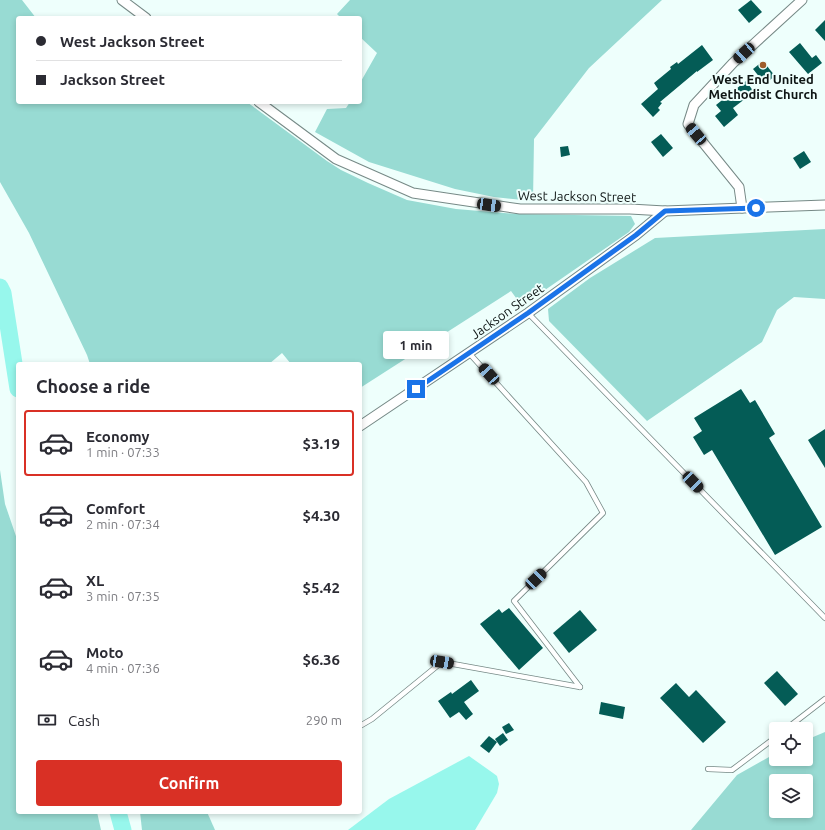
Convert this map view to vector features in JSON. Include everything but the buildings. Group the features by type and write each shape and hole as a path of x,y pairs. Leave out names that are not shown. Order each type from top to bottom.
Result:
{"street":[{"path":"122,0 143,16"},
{"path":"742,208 739,186 688,124 694,105 733,63 802,0"},
{"name":"West Jackson Street","path":"262,104 336,159 413,193 520,209 630,209 665,211 825,205"},
{"name":"Jackson Street","path":"362,425 528,313 636,235 665,211"}],"lane":[{"path":"528,313 825,618"},
{"path":"362,725 372,719 442,662 580,687 514,601 603,513 586,482 469,353"},
{"path":"795,722 825,699"},
{"path":"708,769 732,770 769,742"}],"shaded area":[{"path":"0,0 22,0 34,16 16,16 16,104 250,104 341,170 407,200 456,209 517,214 631,216 635,224 629,232 529,301 519,302 511,291 362,387 362,362 289,362 282,353 271,362 89,362 29,233 0,182"},
{"path":"350,0 662,0 589,68 534,139 533,201 494,197 455,189 369,162 315,132 327,109 346,108 349,104 362,104 362,79 377,53 362,39 362,16 339,16 337,14"},
{"path":"825,229 825,299 794,297 777,310 762,342 647,421 549,321 548,309 590,278 655,238"},
{"path":"0,470 5,504 16,536 16,814 97,814 101,830 0,830"},
{"path":"825,732 825,830 691,830 737,775 769,757 769,766 813,766 813,737"},
{"path":"469,756 497,776 499,784 497,793 475,830 348,830 389,799"},
{"path":"140,814 208,814 215,830 142,830"}],"waterway":[{"path":"0,287 3,293 16,376"},
{"path":"119,814 123,830"}],"place":[{"name":"West End United Methodist Church","path":"763,65"}],"route":[{"path":"416,389 528,313 636,235 665,211 756,208"}]}
